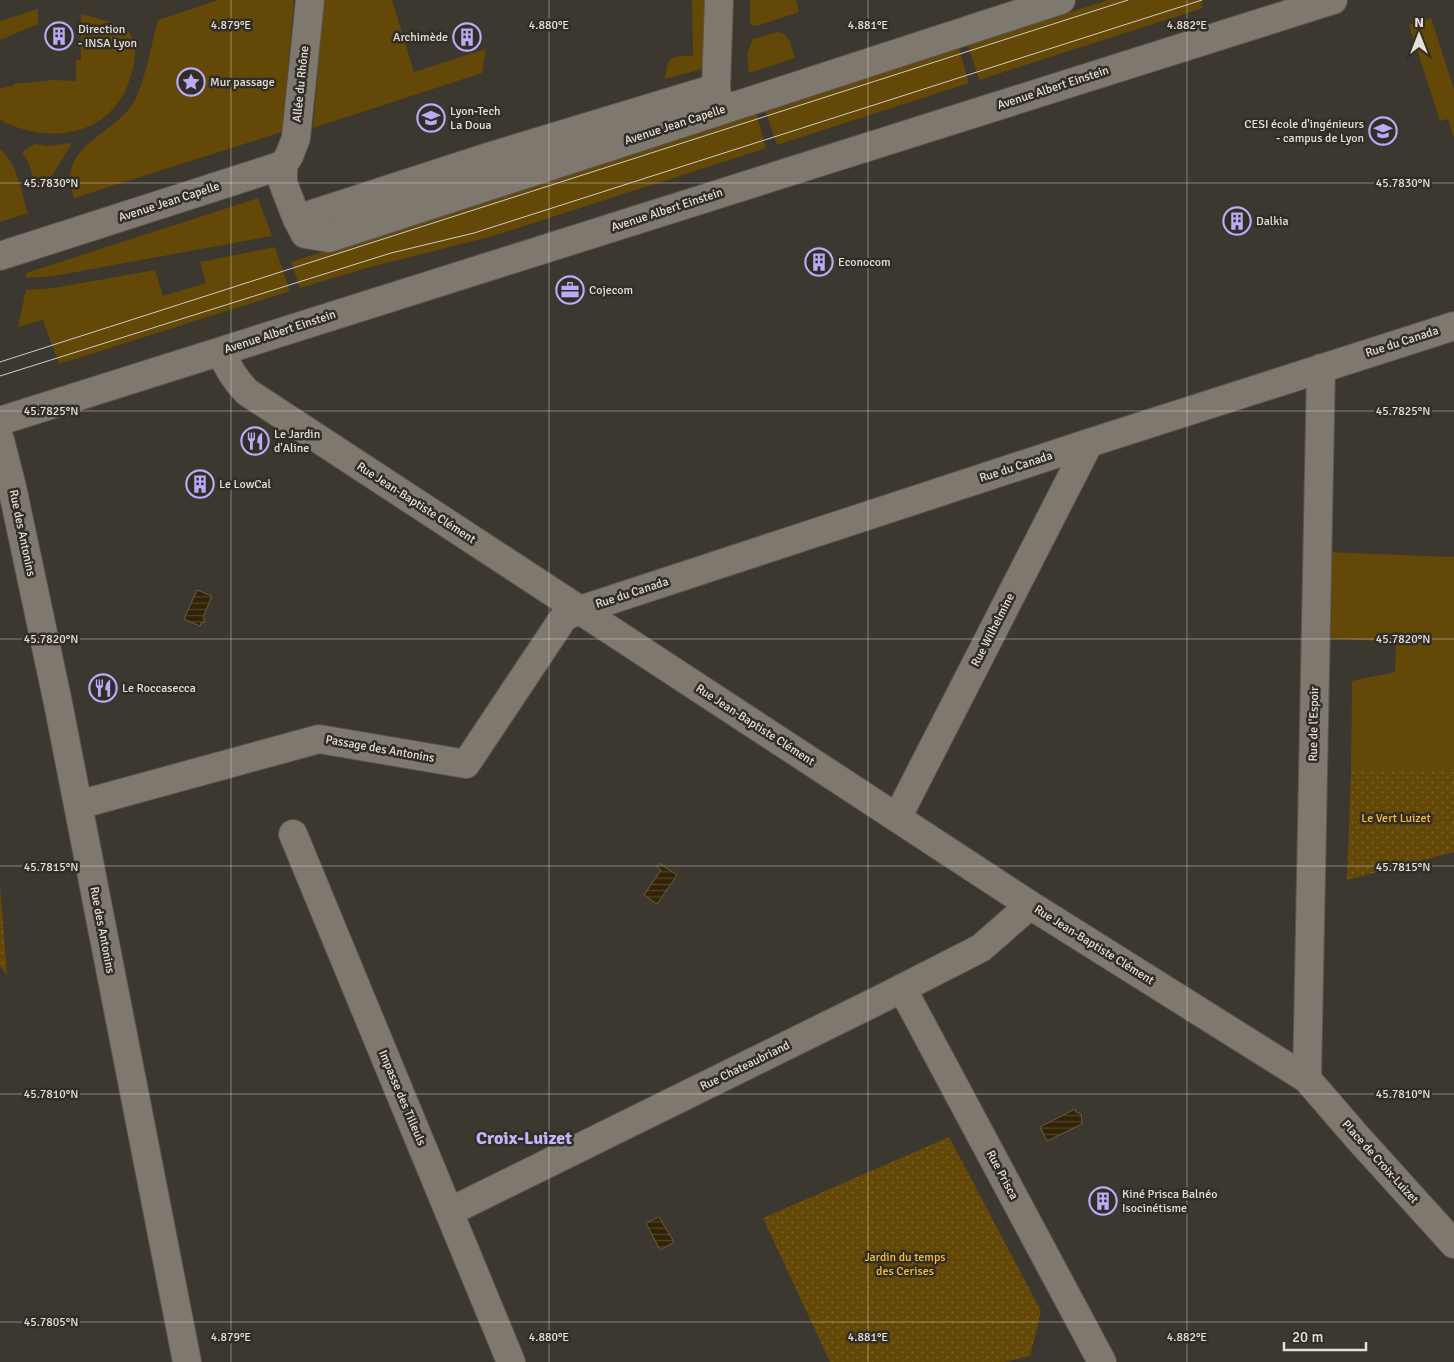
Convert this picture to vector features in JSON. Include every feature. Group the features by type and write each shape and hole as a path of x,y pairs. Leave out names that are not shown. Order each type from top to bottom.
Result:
{"street":[{"name":"Allée du Rhône","path":"283,165 289,156 296,138 310,0"},
{"path":"718,99 719,0"},
{"name":"Avenue Jean Capelle","path":"0,256 283,165 283,183 305,234 329,238 718,99 1060,0"},
{"name":"Avenue Albert Einstein","path":"0,421 1333,0"},
{"name":"Rue du Canada","path":"580,610 1089,443 1454,326"},
{"name":"Rue Jean-Baptiste Clément","path":"221,351 226,366 235,380 247,392 1030,905 1307,1079"},
{"name":"Rue de l'Espoir","path":"1307,1079 1321,368"},
{"name":"Rue des Antonins","path":"0,440 20,524 78,805 186,1362"},
{"name":"Rue Wilhelmine","path":"897,818 1089,443"},
{"name":"Passage des Antonins","path":"78,805 319,739 466,764 564,617 580,610"},
{"name":"Impasse des Tilleuls","path":"293,834 511,1362"},
{"name":"Rue Chateaubriand","path":"449,1212 980,948 1030,905"},
{"name":"Rue Prisca","path":"902,988 1102,1362"},
{"name":"Place de Croix-Luizet","path":"1307,1079 1454,1244"}],"green space":[{"path":"218,0 293,0 294,2 282,132 74,198 70,181 72,166 78,155 88,144 122,116 137,97 158,20"},
{"path":"324,0 392,0 414,72 486,49 482,73 313,128"},
{"path":"692,0 711,0 710,67 665,79 667,65 671,59 679,56 693,56"},
{"path":"750,0 796,0 799,12 757,26 752,25 750,23"},
{"path":"1108,0 1201,0 1203,8 979,80 968,45"},
{"path":"38,9 38,24 0,40 0,21"},
{"path":"81,14 119,25 128,31 133,40 135,56 132,72 125,91 113,109 100,120 85,128 51,134 34,132 0,120 0,88 13,86 14,84 53,80 76,81 76,60 81,60"},
{"path":"1431,18 1454,89 1454,138 1448,119 1440,121 1409,25"},
{"path":"778,32 786,35 788,38 795,58 749,73 747,53 753,39"},
{"path":"959,48 969,83 777,145 765,110"},
{"path":"756,113 766,148 493,236 367,268 300,288 291,262"},
{"path":"72,143 49,181 37,188 28,162 22,152 35,144 47,146"},
{"path":"0,149 15,170 28,213 0,222"},
{"path":"258,198 272,236 54,276 26,278 26,273"},
{"path":"275,247 290,291 59,364 43,320 18,327 26,290 54,288 155,270 163,296 206,283 200,262"},
{"path":"1323,552 1454,557 1454,777 1351,772 1352,681 1395,672 1396,642 1325,638"},
{"name":"Le Vert Luizet","path":"1351,772 1454,772 1454,852 1347,880"},
{"path":"0,885 7,975 0,966"},
{"name":"Jardin du temps des Cerises","path":"949,1137 1041,1311 1030,1356 1004,1362 830,1362 763,1218"}],"shaded area":[{"path":"197,590 212,596 203,617 205,622 201,623 200,626 184,619"},
{"path":"659,863 677,875 657,904 644,895 661,870 657,867"},
{"path":"1075,1109 1076,1112 1081,1114 1082,1124 1047,1141 1040,1127"},
{"path":"659,1217 674,1242 660,1250 646,1223"}],"tram line":[{"path":"0,362 1128,0"},
{"path":"0,376 391,253 474,233 1202,0"}],"place":[{"name":"Direction - INSA Lyon","path":"59,36"},
{"name":"Archimède","path":"467,37"},
{"name":"Mur passage","path":"191,82"},
{"name":"Lyon-Tech La Doua","path":"431,118"},
{"name":"CESI école d'ingénieurs - campus de Lyon","path":"1383,131"},
{"name":"Dalkia","path":"1237,221"},
{"name":"Econocom","path":"819,262"},
{"name":"Cojecom","path":"570,290"},
{"name":"Le Jardin d'Aline","path":"255,441"},
{"name":"Le LowCal","path":"200,484"},
{"name":"Le Roccasecca","path":"103,688"},
{"name":"Kiné Prisca Balnéo Isocinétisme","path":"1103,1201"}],"district":[{"name":"Croix-Luizet","path":"524,1138"}]}
